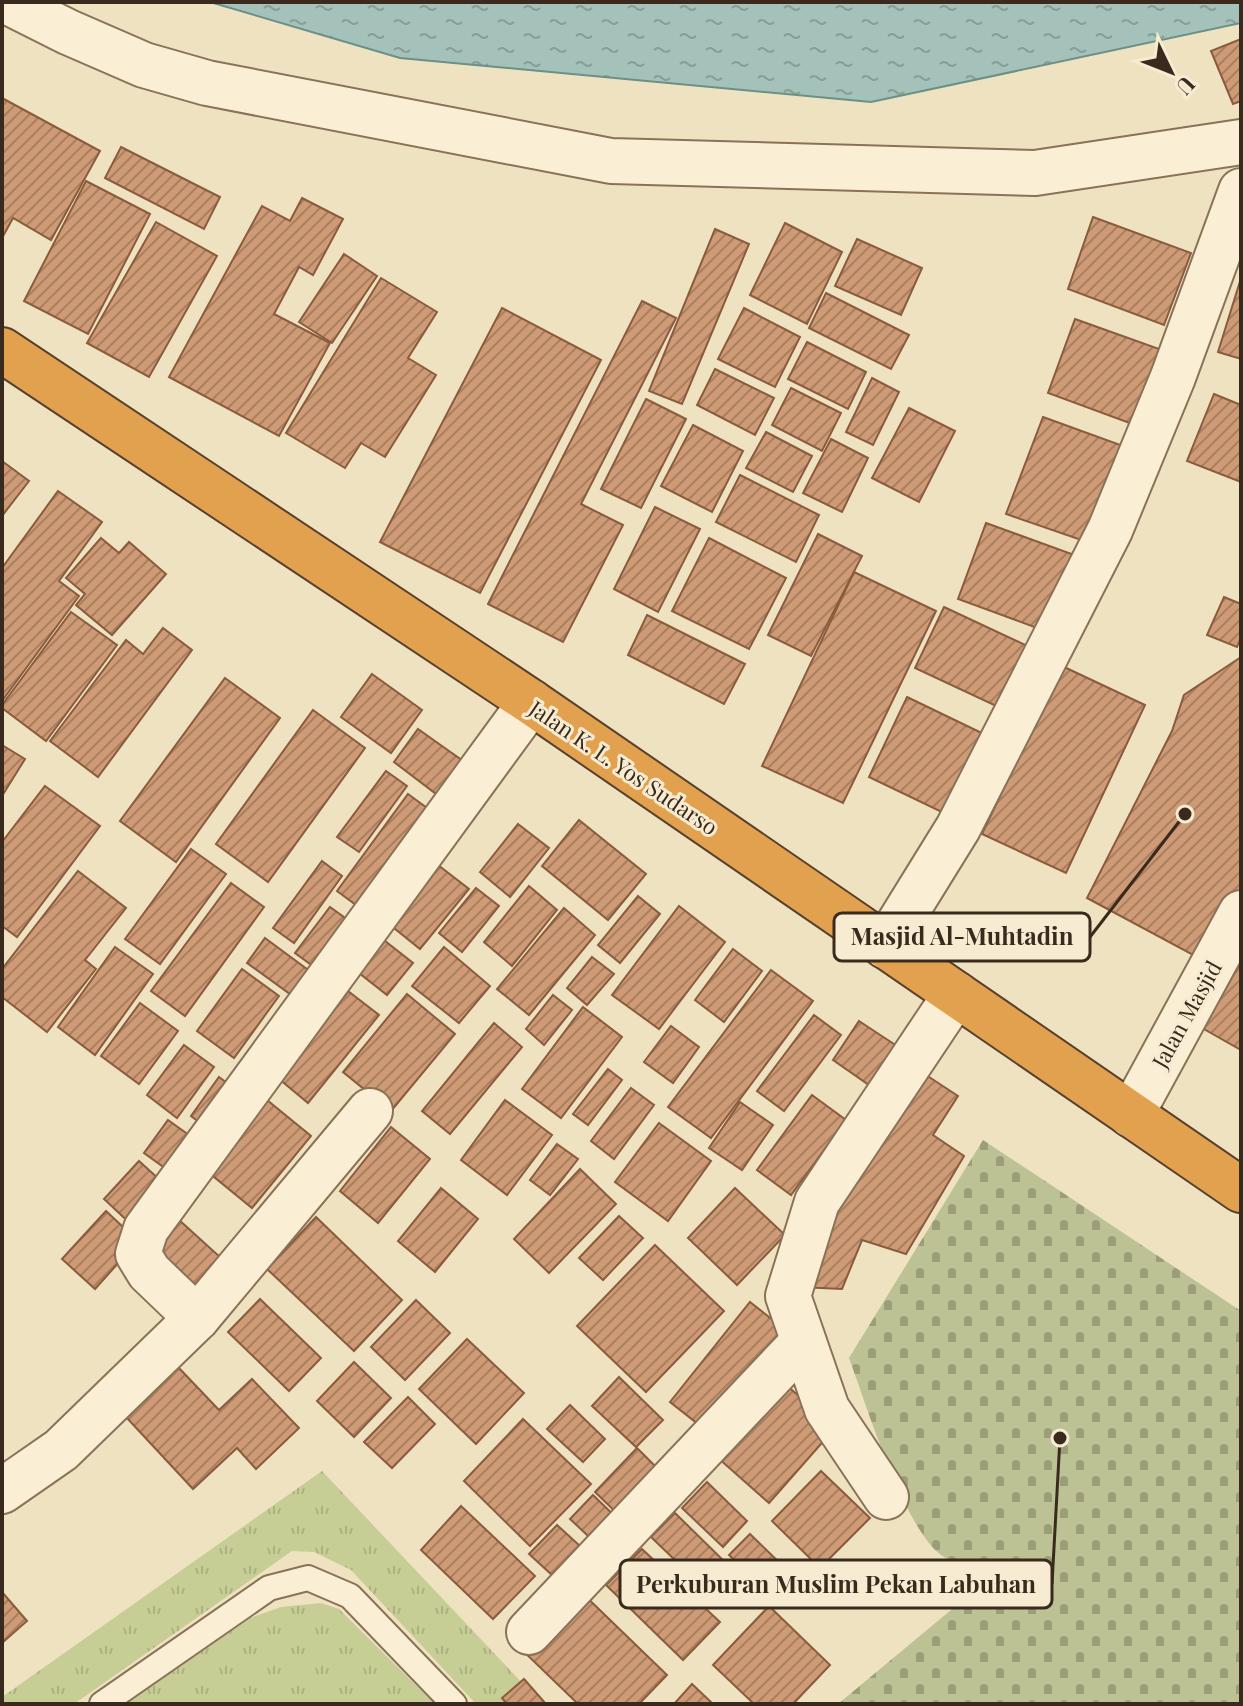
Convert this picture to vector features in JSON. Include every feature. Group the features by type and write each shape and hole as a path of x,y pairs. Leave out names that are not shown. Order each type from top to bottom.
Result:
{"highway":[{"name":"Jalan K. L. Yos Sudarso","path":"2,350 531,702 1241,1190"}],"street":[{"path":"8,2 144,65 207,83 611,161 1035,173 1241,142"},
{"path":"885,946 958,828 1110,530 1173,377 1241,191"},
{"path":"197,1318 149,1272 138,1254 146,1229 531,702"},
{"name":"Jalan Masjid","path":"1131,1115 1241,913"},
{"path":"886,1497 827,1409 788,1296 817,1202 956,994"},
{"path":"2,1491 61,1450 197,1318 370,1111"},
{"path":"529,1632 803,1342"}],"lane":[{"path":"102,1704 269,1588 308,1578 350,1596 454,1704"}],"green space":[{"path":"983,1140 1241,1311 1241,1704 838,1704 981,1585 980,1576 941,1555 927,1541 913,1519 888,1464 849,1358"},
{"path":"322,1471 542,1704 476,1704 351,1570 314,1552 292,1551 74,1704 2,1704 2,1697"},
{"path":"321,1603 339,1609 435,1704 126,1704 250,1618 281,1607"}],"water":[{"path":"210,2 1241,2 1241,23 871,102 400,58"}],"building":[{"path":"1241,39 1241,101 1233,104 1211,51"},
{"path":"2,98 100,151 51,240 13,218 2,238"},
{"path":"121,147 220,197 204,229 105,178"},
{"path":"86,181 150,214 88,334 24,301"},
{"path":"302,198 343,219 313,275 299,267 274,314 330,343 279,436 169,377 262,206 290,221"},
{"path":"1093,217 1191,253 1164,325 1068,289"},
{"path":"156,222 217,256 149,377 87,343"},
{"path":"785,223 842,252 807,324 750,295"},
{"path":"715,229 749,244 682,404 649,391"},
{"path":"857,239 922,268 901,315 835,286"},
{"path":"344,254 377,276 332,343 299,322"},
{"path":"381,278 437,312 408,358 436,375 385,457 361,443 345,468 286,433"},
{"path":"1241,278 1241,359 1218,352"},
{"path":"826,293 909,335 891,369 809,328"},
{"path":"642,301 676,318 581,504 623,525 563,642 488,604"},
{"path":"502,308 601,360 480,593 380,542"},
{"path":"744,308 800,337 775,387 718,359"},
{"path":"1075,319 1162,350 1135,425 1048,393"},
{"path":"807,342 866,372 848,409 788,379"},
{"path":"715,369 774,398 755,435 697,405"},
{"path":"872,378 899,392 873,445 846,432"},
{"path":"791,388 841,413 822,451 772,425"},
{"path":"1214,394 1241,405 1241,482 1187,461"},
{"path":"646,399 686,419 641,508 601,489"},
{"path":"909,408 955,431 919,502 872,478"},
{"path":"1043,417 1126,447 1090,543 1006,514"},
{"path":"693,425 743,451 712,512 661,486"},
{"path":"766,432 812,456 793,492 746,468"},
{"path":"831,439 868,458 842,512 803,493"},
{"path":"2,461 29,481 2,516"},
{"path":"740,475 819,515 796,562 716,522"},
{"path":"58,491 102,522 59,581 79,596 2,701 2,568"},
{"path":"655,507 700,529 658,612 614,589"},
{"path":"986,523 1080,557 1051,633 958,599"},
{"path":"818,534 862,556 811,656 768,635"},
{"path":"101,538 119,553 129,542 166,574 112,635 76,605 85,594 66,578"},
{"path":"709,538 786,578 749,649 672,611"},
{"path":"854,572 936,611 843,803 762,766"},
{"path":"1224,597 1241,604 1241,637 1237,647 1207,635"},
{"path":"944,607 1038,651 1009,712 915,668"},
{"path":"71,612 117,645 46,741 2,705"},
{"path":"647,615 745,664 724,704 628,655"},
{"path":"163,628 192,650 98,777 50,741 126,640 143,654"},
{"path":"1241,657 1241,899 1208,963 1087,898 1172,731 1184,695"},
{"path":"1062,666 1145,705 1066,873 982,834"},
{"path":"372,674 422,710 391,753 341,717"},
{"path":"225,678 280,718 176,862 120,821"},
{"path":"907,697 988,736 950,816 869,777"},
{"path":"313,710 365,748 268,882 216,844"},
{"path":"418,729 473,768 448,803 394,762"},
{"path":"2,745 25,759 2,796"},
{"path":"386,771 407,786 359,852 337,837"},
{"path":"45,786 100,826 17,937 2,926 2,842"},
{"path":"408,794 438,816 367,913 337,891"},
{"path":"579,820 646,874 608,920 542,866"},
{"path":"518,824 549,848 510,897 480,872"},
{"path":"191,849 226,874 160,964 125,939"},
{"path":"322,861 342,876 294,943 273,928"},
{"path":"438,865 469,889 420,949 389,924"},
{"path":"78,871 126,908 85,960 96,969 47,1032 2,997 2,969"},
{"path":"231,883 264,907 185,1016 151,991"},
{"path":"529,886 557,910 512,966 484,942"},
{"path":"476,888 499,906 462,952 439,933"},
{"path":"638,896 660,914 620,963 598,945"},
{"path":"679,906 725,942 659,1029 612,995"},
{"path":"330,907 355,925 321,972 295,953"},
{"path":"564,908 595,935 529,1015 497,989"},
{"path":"380,937 413,963 387,995 354,969"},
{"path":"265,938 319,978 301,1002 247,963"},
{"path":"115,947 153,974 95,1055 58,1027"},
{"path":"444,947 490,986 459,1023 412,986"},
{"path":"733,949 762,971 724,1022 695,1000"},
{"path":"592,957 614,974 587,1005 567,988"},
{"path":"1241,962 1241,1050 1202,1028"},
{"path":"242,969 279,996 234,1058 197,1031"},
{"path":"771,970 813,1001 711,1138 668,1107"},
{"path":"348,991 379,1015 308,1103 278,1078"},
{"path":"407,994 455,1034 391,1111 343,1072"},
{"path":"553,995 572,1010 544,1045 526,1029"},
{"path":"140,1003 178,1031 139,1084 101,1056"},
{"path":"583,1007 622,1037 561,1118 522,1089"},
{"path":"814,1015 841,1035 784,1111 757,1091"},
{"path":"859,1021 906,1052 879,1092 833,1060"},
{"path":"494,1023 522,1047 450,1134 422,1111"},
{"path":"671,1026 699,1047 673,1083 644,1062"},
{"path":"184,1045 214,1067 177,1118 147,1095"},
{"path":"608,1069 622,1080 588,1125 573,1114"},
{"path":"923,1073 958,1096 933,1135 964,1156 906,1254 862,1240 842,1289 800,1287 822,1218"},
{"path":"219,1077 239,1092 211,1131 191,1116"},
{"path":"631,1088 654,1105 614,1159 591,1141"},
{"path":"812,1095 846,1120 791,1195 757,1170"},
{"path":"267,1100 311,1136 252,1208 208,1172"},
{"path":"505,1100 552,1135 507,1195 461,1160"},
{"path":"740,1102 773,1125 742,1170 709,1148"},
{"path":"168,1120 200,1143 176,1176 144,1153"},
{"path":"659,1123 711,1161 668,1221 615,1182"},
{"path":"391,1127 430,1159 378,1223 340,1191"},
{"path":"557,1144 578,1159 550,1195 530,1180"},
{"path":"139,1161 171,1190 135,1228 104,1199"},
{"path":"580,1169 616,1204 549,1273 514,1239"},
{"path":"441,1188 478,1219 435,1272 398,1241"},
{"path":"735,1188 785,1235 737,1285 688,1238"},
{"path":"106,1211 138,1241 95,1289 62,1259"},
{"path":"619,1216 643,1238 603,1280 579,1258"},
{"path":"316,1217 402,1300 354,1351 267,1269"},
{"path":"178,1219 231,1267 197,1305 144,1256"},
{"path":"655,1245 724,1311 646,1392 577,1326"},
{"path":"260,1299 321,1358 289,1391 228,1332"},
{"path":"416,1300 450,1333 405,1380 371,1347"},
{"path":"750,1302 792,1335 712,1435 670,1402"},
{"path":"467,1339 524,1393 476,1444 419,1389"},
{"path":"354,1362 391,1398 354,1437 317,1401"},
{"path":"178,1367 219,1410 252,1379 299,1428 256,1469 237,1448 193,1489 126,1417"},
{"path":"619,1377 663,1420 636,1447 592,1406"},
{"path":"784,1383 835,1428 769,1503 718,1458"},
{"path":"408,1397 435,1424 392,1468 364,1442"},
{"path":"570,1405 605,1439 583,1462 547,1429"},
{"path":"523,1419 591,1484 530,1546 464,1481"},
{"path":"637,1448 667,1478 625,1521 595,1492"},
{"path":"821,1471 870,1518 820,1568 772,1521"},
{"path":"707,1482 747,1521 723,1547 682,1508"},
{"path":"593,1495 625,1526 602,1549 570,1519"},
{"path":"461,1506 535,1576 493,1619 421,1550"},
{"path":"675,1513 729,1566 706,1590 651,1537"},
{"path":"557,1525 580,1546 552,1575 529,1554"},
{"path":"750,1534 787,1570 766,1591 729,1555"},
{"path":"642,1549 720,1622 683,1660 606,1585"},
{"path":"576,1587 667,1675 639,1704 578,1704 519,1647"},
{"path":"2,1592 27,1621 2,1643"},
{"path":"769,1606 830,1665 793,1704 754,1704 713,1665"},
{"path":"524,1679 546,1704 507,1704 502,1698"},
{"path":"692,1684 713,1704 674,1704"}],"place":[{"name":"Masjid Al-Muhtadin","path":"1185,814"},
{"name":"Perkuburan Muslim Pekan Labuhan","path":"1060,1438"}]}
